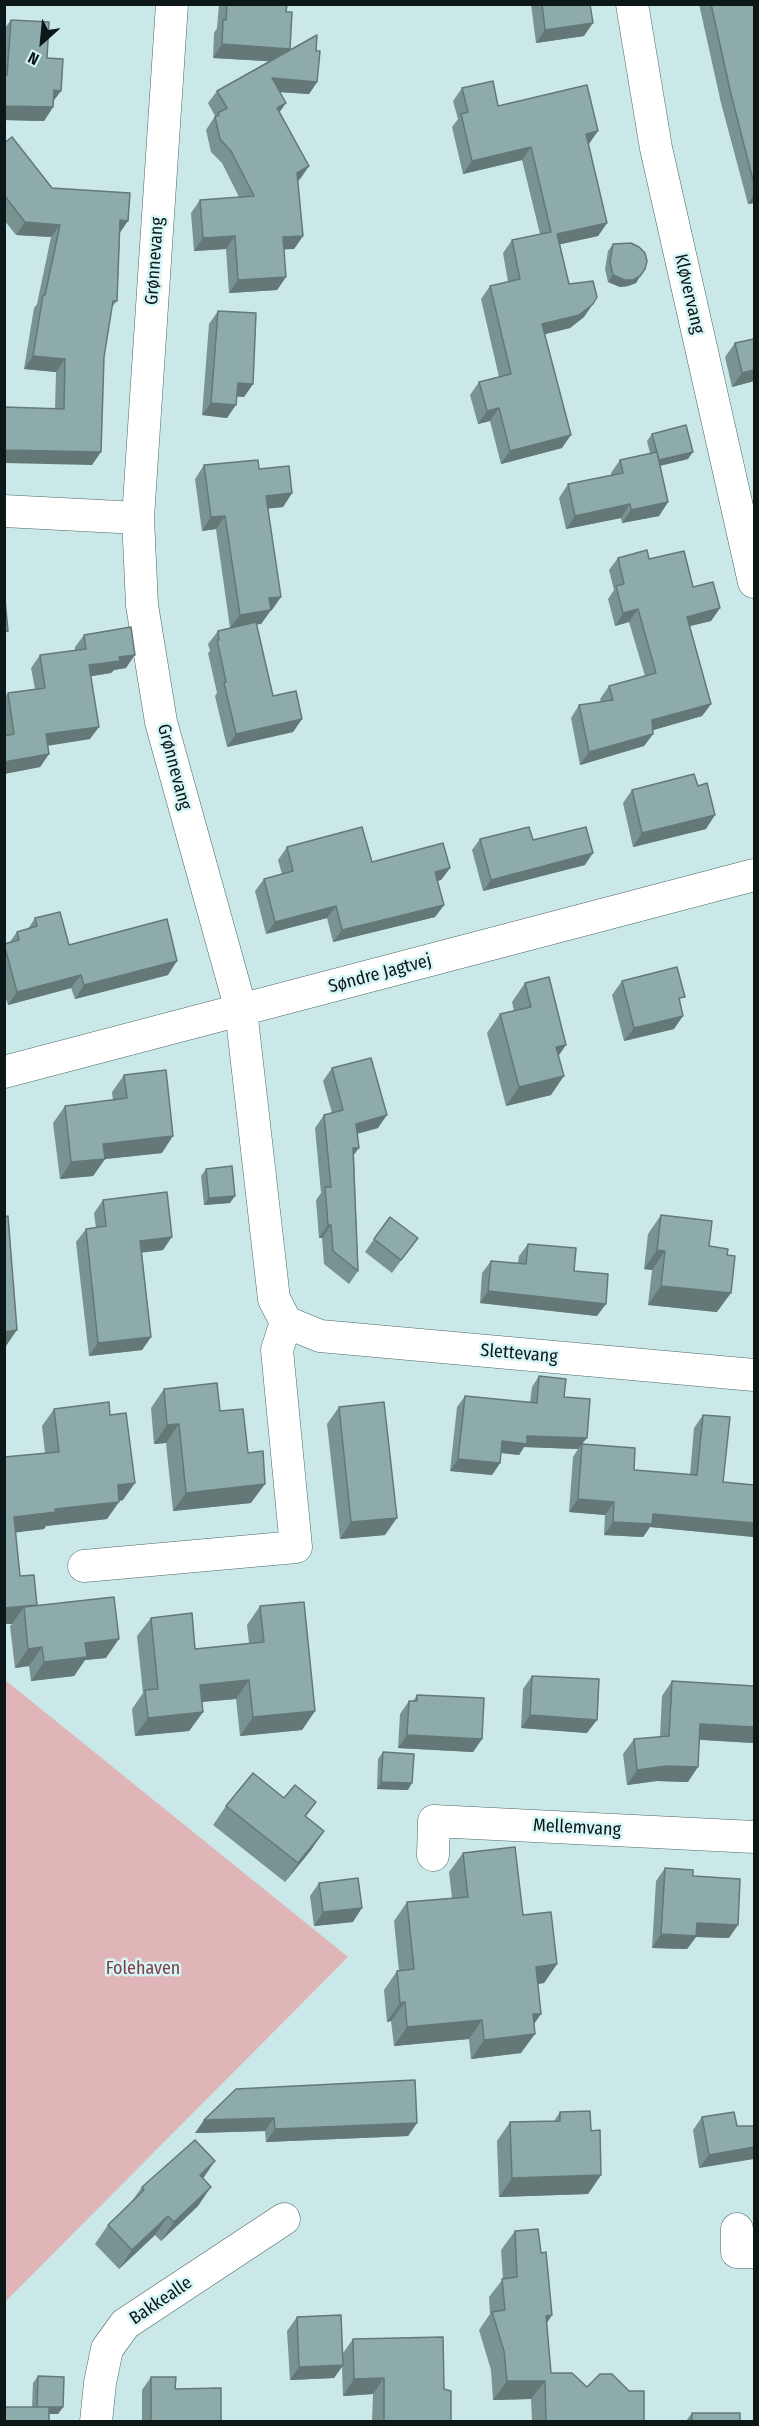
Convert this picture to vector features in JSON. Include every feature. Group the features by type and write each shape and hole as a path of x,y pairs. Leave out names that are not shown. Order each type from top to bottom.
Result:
{"street":[{"name":"Grønnevang","path":"172,4 138,518 142,605 161,722 241,1010"},
{"name":"Kløvervang","path":"632,4 656,148 754,582"},
{"path":"4,511 138,518"},
{"name":"Søndre Jagtvej","path":"4,1072 754,875"},
{"path":"84,1566 296,1547 277,1350 286,1322 274,1299 241,1010"},
{"name":"Slettevang","path":"286,1322 320,1336 754,1375"},
{"name":"Mellemvang","path":"434,1855 434,1821 754,1838"},
{"name":"Bakkealle","path":"96,2421 100,2382 107,2349 125,2324 284,2219"}],"green space":[{"name":"Folehaven","path":"4,1680 348,1957 5,2302"}],"building":[{"path":"227,4 287,4 286,12 292,12 290,49 222,44 223,20 226,20"},
{"path":"542,4 590,4 593,23 545,30"},
{"path":"711,4 754,4 754,184 730,90"},
{"path":"11,20 49,22 47,58 63,59 61,91 54,90 53,107 4,106 4,75 7,75"},
{"path":"317,35 316,51 320,51 317,82 272,78 286,103 277,108 309,166 297,173 303,236 283,237 286,277 238,280 235,236 203,238 200,200 254,196 231,151 220,139 215,117 227,108 217,91"},
{"path":"493,81 498,106 587,85 598,131 586,134 607,223 557,234 569,284 593,281 597,297 593,304 579,315 542,324 571,435 510,451 499,408 487,411 479,382 511,374 490,286 520,279 512,240 551,232 531,147 472,161 461,114 468,112 462,88"},
{"path":"12,137 52,188 130,193 128,221 120,220 117,301 113,301 104,357 101,452 4,450 4,407 64,409 65,359 33,356 43,295 45,295 60,225 25,222 4,195 4,143"},
{"path":"631,243 645,253 647,261 640,276 633,280 625,280 613,275 610,262 613,244"},
{"path":"218,311 256,313 253,384 238,383 236,405 211,403"},
{"path":"754,339 754,370 742,373 735,343"},
{"path":"686,425 693,452 659,460 652,434"},
{"path":"657,452 668,502 631,510 630,504 575,516 568,484 623,473 620,460"},
{"path":"258,460 259,469 289,466 292,493 266,496 281,597 269,598 271,610 240,615 225,516 211,517 204,465"},
{"path":"647,550 649,559 684,551 693,587 713,582 720,608 687,617 711,704 652,720 653,734 589,752 579,705 613,700 609,686 656,673 638,609 623,613 616,586 624,584 618,558"},
{"path":"4,590 8,631 4,632"},
{"path":"256,622 273,696 296,691 302,719 236,734 224,683 226,682 217,640 219,640 218,631"},
{"path":"131,627 135,655 119,657 120,661 89,665 99,727 46,734 49,754 4,762 4,736 14,734 8,693 45,688 40,655 86,649 84,635"},
{"path":"694,774 698,786 707,783 715,815 642,833 632,790"},
{"path":"362,827 372,862 443,843 450,868 435,872 444,905 342,930 336,906 275,922 264,879 293,871 287,847"},
{"path":"529,827 533,840 586,827 593,853 491,880 480,839"},
{"path":"60,912 69,945 167,919 177,961 84,985 81,975 17,992 4,944 19,940 17,932 37,926 35,918"},
{"path":"677,967 685,997 679,998 683,1016 634,1028 622,981"},
{"path":"549,977 566,1045 556,1047 564,1076 519,1087 500,1014 531,1007 525,983"},
{"path":"371,1058 387,1115 356,1124 359,1148 353,1148 358,1271 333,1251 325,1187 331,1187 324,1115 343,1110 332,1068"},
{"path":"166,1070 173,1136 103,1144 105,1159 71,1162 65,1106 127,1098 124,1075"},
{"path":"232,1166 235,1196 209,1198 206,1169"},
{"path":"167,1192 172,1237 140,1241 151,1337 98,1343 86,1229 106,1226 103,1200"},
{"path":"661,1215 712,1221 709,1246 728,1249 727,1255 735,1256 731,1293 661,1286 665,1251 657,1250"},
{"path":"8,1216 17,1330 4,1332 4,1217"},
{"path":"390,1217 418,1238 401,1260 374,1239"},
{"path":"528,1244 576,1248 574,1271 608,1274 606,1304 488,1291 491,1261 526,1264"},
{"path":"539,1376 566,1379 564,1397 590,1399 587,1438 527,1436 527,1444 502,1441 500,1463 458,1459 465,1396 537,1403"},
{"path":"217,1383 220,1411 243,1409 248,1453 263,1451 265,1484 186,1493 179,1424 167,1425 164,1389"},
{"path":"109,1402 110,1415 126,1413 135,1483 118,1485 119,1502 55,1509 56,1512 14,1517 20,1576 34,1575 37,1605 4,1608 4,1457 59,1452 54,1409"},
{"path":"384,1402 397,1518 351,1522 339,1407"},
{"path":"703,1415 730,1417 723,1482 754,1485 754,1523 653,1514 652,1524 613,1522 614,1502 578,1499 582,1444 635,1448 634,1470 697,1475"},
{"path":"114,1597 119,1639 85,1643 87,1657 44,1662 42,1647 28,1649 24,1607"},
{"path":"304,1602 315,1711 253,1717 249,1680 200,1685 203,1712 148,1718 145,1690 158,1689 151,1618 192,1613 195,1649 264,1642 260,1606"},
{"path":"532,1676 599,1679 597,1720 530,1715"},
{"path":"672,1681 754,1686 754,1727 700,1724 698,1767 667,1766 637,1770 634,1739 669,1736"},
{"path":"417,1695 484,1698 482,1739 407,1735 409,1701 417,1701"},
{"path":"383,1752 414,1754 412,1783 381,1782"},
{"path":"253,1773 284,1798 295,1785 316,1802 305,1816 324,1831 298,1863 226,1806"},
{"path":"515,1847 523,1915 551,1912 557,1964 536,1967 541,2014 533,2014 535,2034 484,2040 482,2020 407,2027 405,2002 400,2003 397,1971 414,1969 407,1902 468,1897 463,1853"},
{"path":"665,1868 693,1870 693,1876 740,1879 738,1925 697,1923 696,1936 661,1934"},
{"path":"358,1878 362,1908 323,1912 319,1883"},
{"path":"415,2080 417,2123 275,2129 274,2118 204,2120 236,2089"},
{"path":"590,2111 591,2131 600,2130 601,2175 512,2178 510,2122 560,2121 560,2112"},
{"path":"734,2112 737,2126 754,2126 754,2147 709,2155 702,2117"},
{"path":"195,2140 215,2161 200,2175 211,2187 174,2222 168,2216 132,2250 108,2225 144,2190 142,2187"},
{"path":"538,2229 541,2253 546,2252 552,2315 546,2316 551,2373 572,2373 587,2387 600,2374 612,2374 629,2391 644,2391 644,2421 546,2421 545,2381 507,2381 504,2351 492,2312 505,2310 502,2279 517,2277 515,2231"},
{"path":"341,2315 343,2365 299,2367 297,2317"},
{"path":"443,2337 444,2389 451,2391 451,2421 384,2421 384,2378 354,2379 353,2339"},
{"path":"38,2376 64,2377 63,2407 37,2407"},
{"path":"151,2377 176,2377 175,2389 221,2388 221,2421 151,2421"},
{"path":"4,2407 49,2407 49,2421 4,2421"},
{"path":"692,2413 740,2413 740,2421 692,2421"}]}
